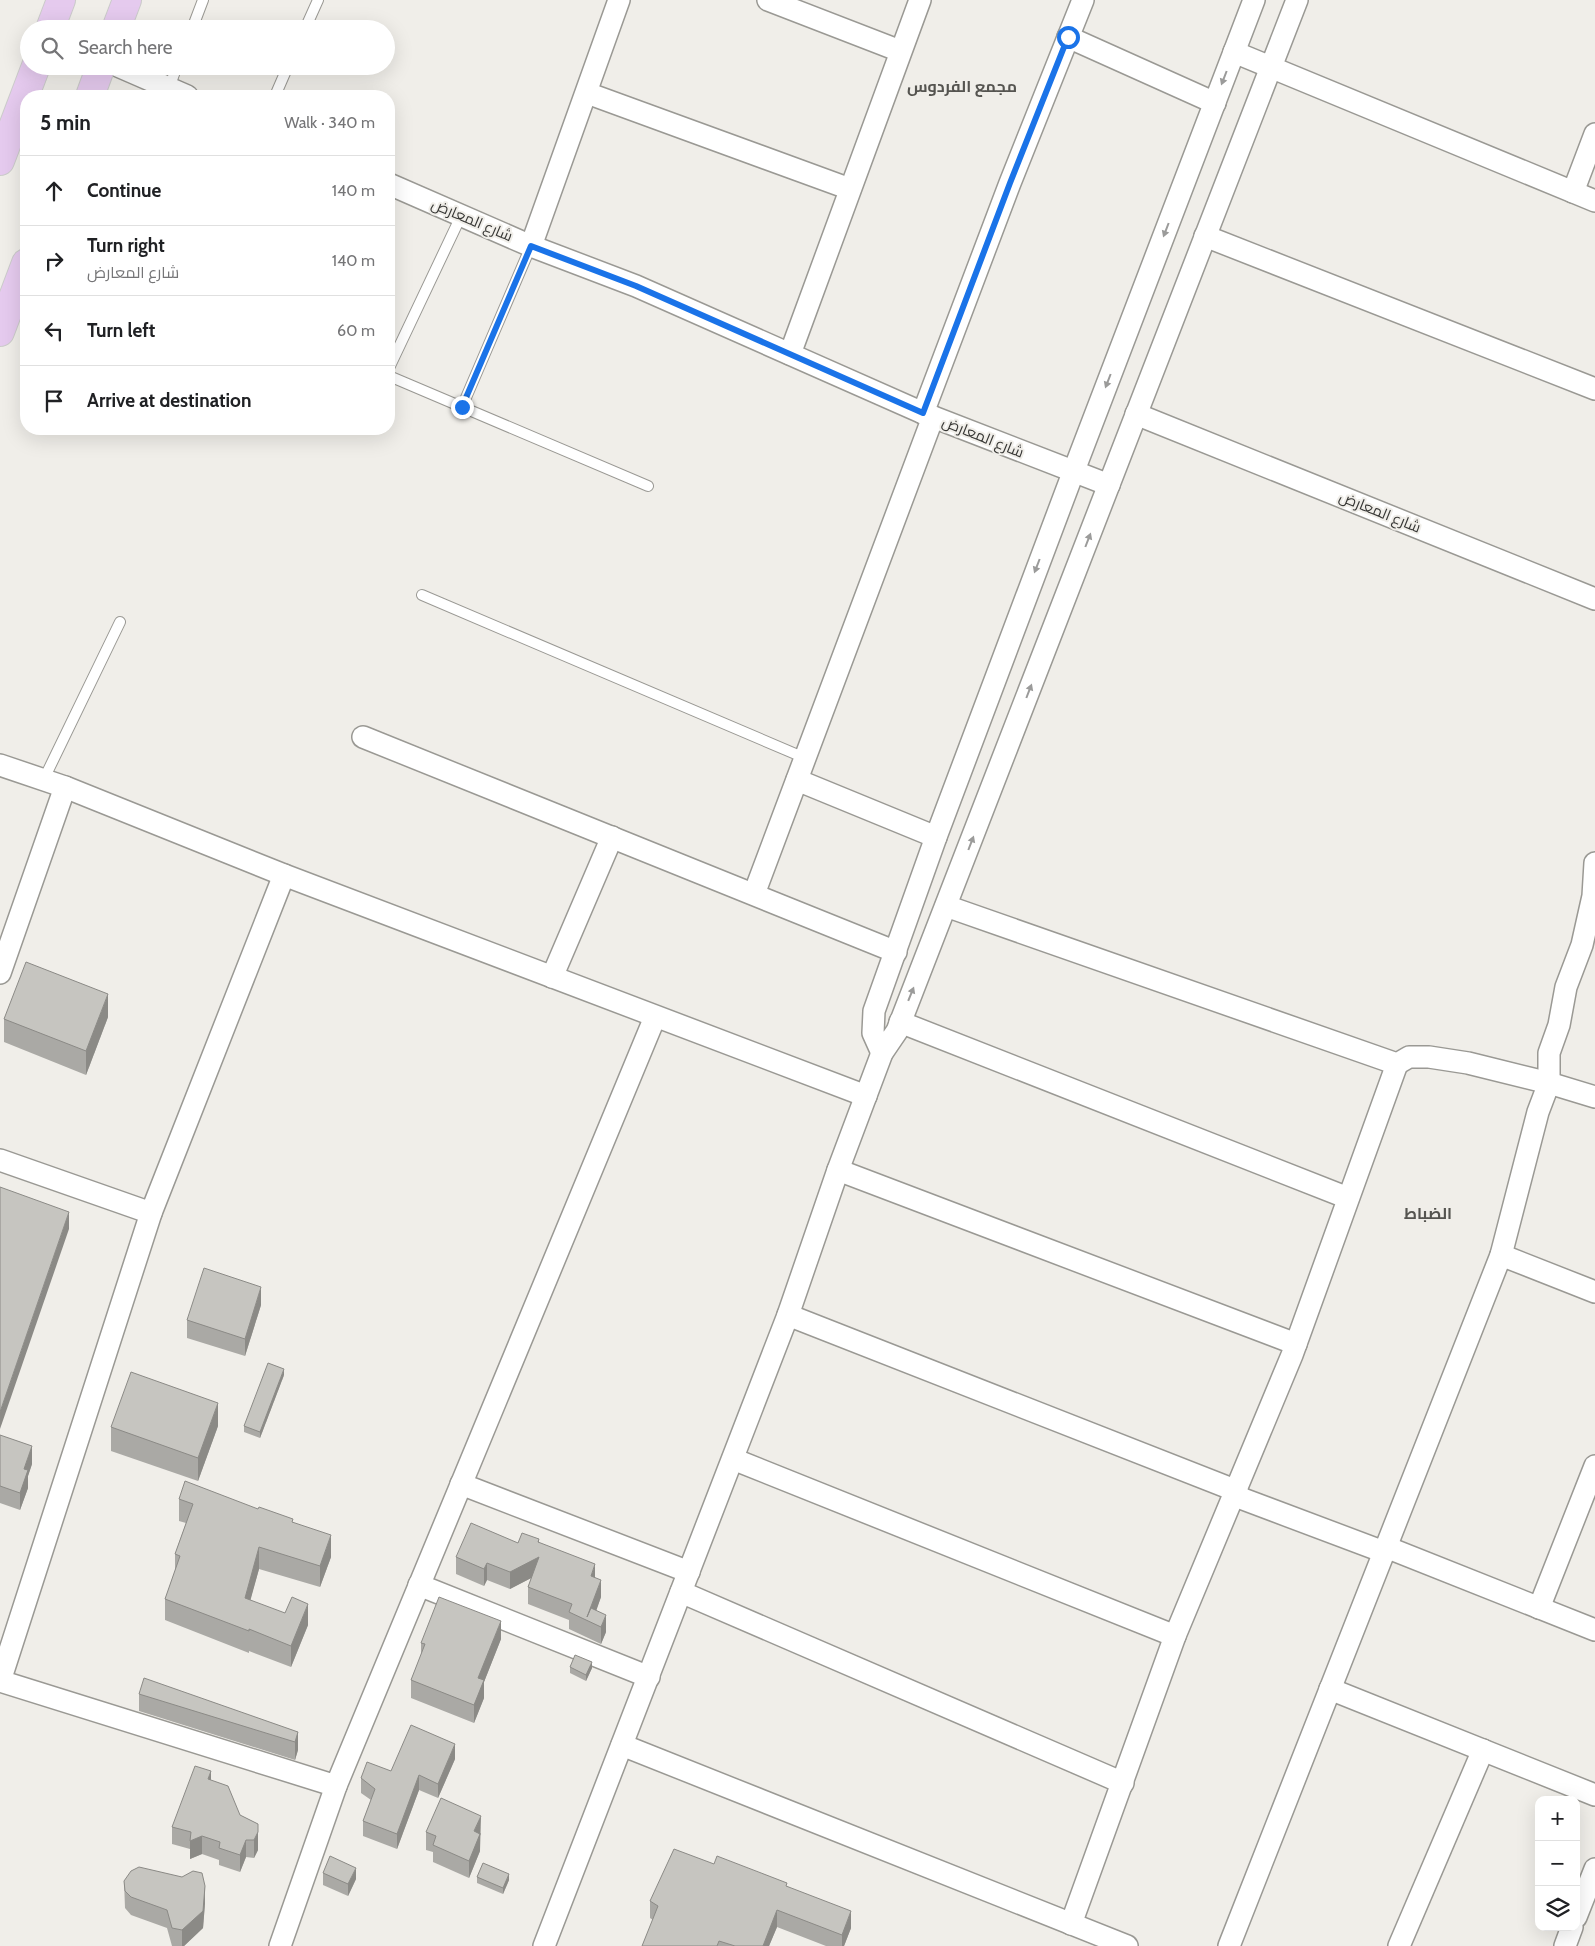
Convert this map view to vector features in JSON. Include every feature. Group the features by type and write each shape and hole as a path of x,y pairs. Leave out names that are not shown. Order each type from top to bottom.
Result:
{"main road":[{"path":"53,20 61,0"},
{"path":"119,20 127,0"},
{"path":"27,90 33,75"},
{"path":"92,90 98,75"},
{"path":"0,161 20,108"},
{"path":"0,332 20,279"}],"street":[{"path":"531,246 545,202 587,93 619,0"},
{"path":"768,0 900,51"},
{"path":"790,354 920,0"},
{"path":"754,894 805,758 1010,183 1083,0"},
{"path":"882,1053 873,1033 872,1022 936,836 1072,473 1254,0"},
{"path":"544,1946 788,1315 838,1170 882,1053 893,1039 946,906 1296,0"},
{"path":"1068,37 1215,103"},
{"path":"1234,52 1595,201"},
{"path":"139,75 173,90"},
{"path":"587,93 850,189"},
{"path":"1573,192 1595,134"},
{"name":"شارع المعارض","path":"395,187 531,246 636,286 928,415 1072,473 1109,485"},
{"path":"1206,236 1595,389"},
{"name":"شارع المعارض","path":"1136,414 1595,599"},
{"path":"363,737 896,952"},
{"path":"0,765 65,787 284,875 866,1096"},
{"path":"796,780 936,836"},
{"path":"0,974 65,787"},
{"path":"552,977 612,837"},
{"path":"1229,1946 1501,1255 1538,1112 1549,1083 1549,1053 1559,1025 1565,993 1582,945 1593,896 1595,863"},
{"path":"284,875 150,1213 0,1681 336,1786"},
{"path":"946,906 1397,1064"},
{"path":"280,1946 336,1786 655,1017"},
{"path":"900,1022 1348,1198"},
{"path":"1071,1924 1175,1636 1236,1493 1296,1344 1397,1064 1409,1057 1429,1057 1468,1063 1549,1083 1595,1097"},
{"path":"0,1160 150,1213"},
{"path":"838,1170 1296,1344"},
{"path":"1501,1255 1595,1292"},
{"path":"788,1315 1236,1493 1595,1630"},
{"path":"733,1459 1175,1636"},
{"path":"1539,1608 1595,1466"},
{"path":"461,1484 685,1582 1122,1783"},
{"path":"419,1585 649,1677"},
{"path":"1330,1689 1595,1794"},
{"path":"622,1745 1127,1946"},
{"path":"1399,1946 1483,1750"},
{"path":"1580,1906 1595,1869"}],"lane":[{"path":"195,20 203,0"},
{"path":"309,20 318,0"},
{"path":"178,75 178,90"},
{"path":"278,90 284,75"},
{"path":"395,355 461,216"},
{"path":"462,407 531,246"},
{"path":"395,379 648,486"},
{"path":"422,595 805,758"},
{"path":"43,781 120,622"}],"building":[{"path":"26,962 108,994 86,1051 4,1019"},
{"path":"0,1187 69,1212 0,1412"},
{"path":"204,1268 261,1287 245,1339 187,1320"},
{"path":"268,1363 284,1369 260,1432 244,1426"},
{"path":"131,1372 218,1403 198,1458 111,1427"},
{"path":"0,1435 32,1446 24,1469 28,1470 20,1493 0,1486"},
{"path":"185,1481 258,1509 259,1507 293,1519 292,1522 331,1535 320,1566 259,1547 245,1598 285,1613 292,1597 308,1604 291,1646 165,1599 180,1556 175,1554 193,1504 179,1499"},
{"path":"471,1523 518,1543 522,1533 539,1539 538,1542 595,1564 591,1576 601,1580 587,1617 591,1608 606,1615 601,1627 569,1612 572,1604 528,1587 539,1557 510,1572 487,1563 484,1569 456,1557"},
{"path":"439,1597 501,1621 478,1678 484,1680 474,1705 411,1680 425,1644 421,1643"},
{"path":"575,1655 592,1662 586,1675 570,1667"},
{"path":"144,1678 298,1732 295,1742 139,1694"},
{"path":"411,1725 455,1744 438,1784 419,1775 397,1834 363,1821 375,1789 361,1778 367,1762 391,1771"},
{"path":"195,1766 211,1771 208,1779 228,1786 240,1815 258,1824 258,1832 254,1840 246,1840 240,1855 219,1848 220,1842 202,1836 190,1841 191,1832 172,1827"},
{"path":"441,1798 481,1816 474,1831 480,1834 469,1861 433,1845 436,1836 426,1832"},
{"path":"674,1849 714,1864 717,1856 787,1883 786,1886 851,1911 842,1935 777,1910 763,1946 735,1946 719,1941 717,1946 642,1946 658,1906 650,1901"},
{"path":"330,1856 356,1868 348,1884 323,1873"},
{"path":"483,1863 509,1874 503,1888 477,1877"},
{"path":"139,1867 182,1877 193,1871 202,1873 205,1886 203,1911 182,1930 172,1928 167,1910 131,1897 125,1891 124,1881 131,1871"}],"district":[{"name":"مجمع الفردوس","path":"962,86"},
{"name":"الضباط","path":"1428,1213"}],"route":[{"path":"462,407 531,246 636,286 923,413 1010,183 1068,37"}]}
